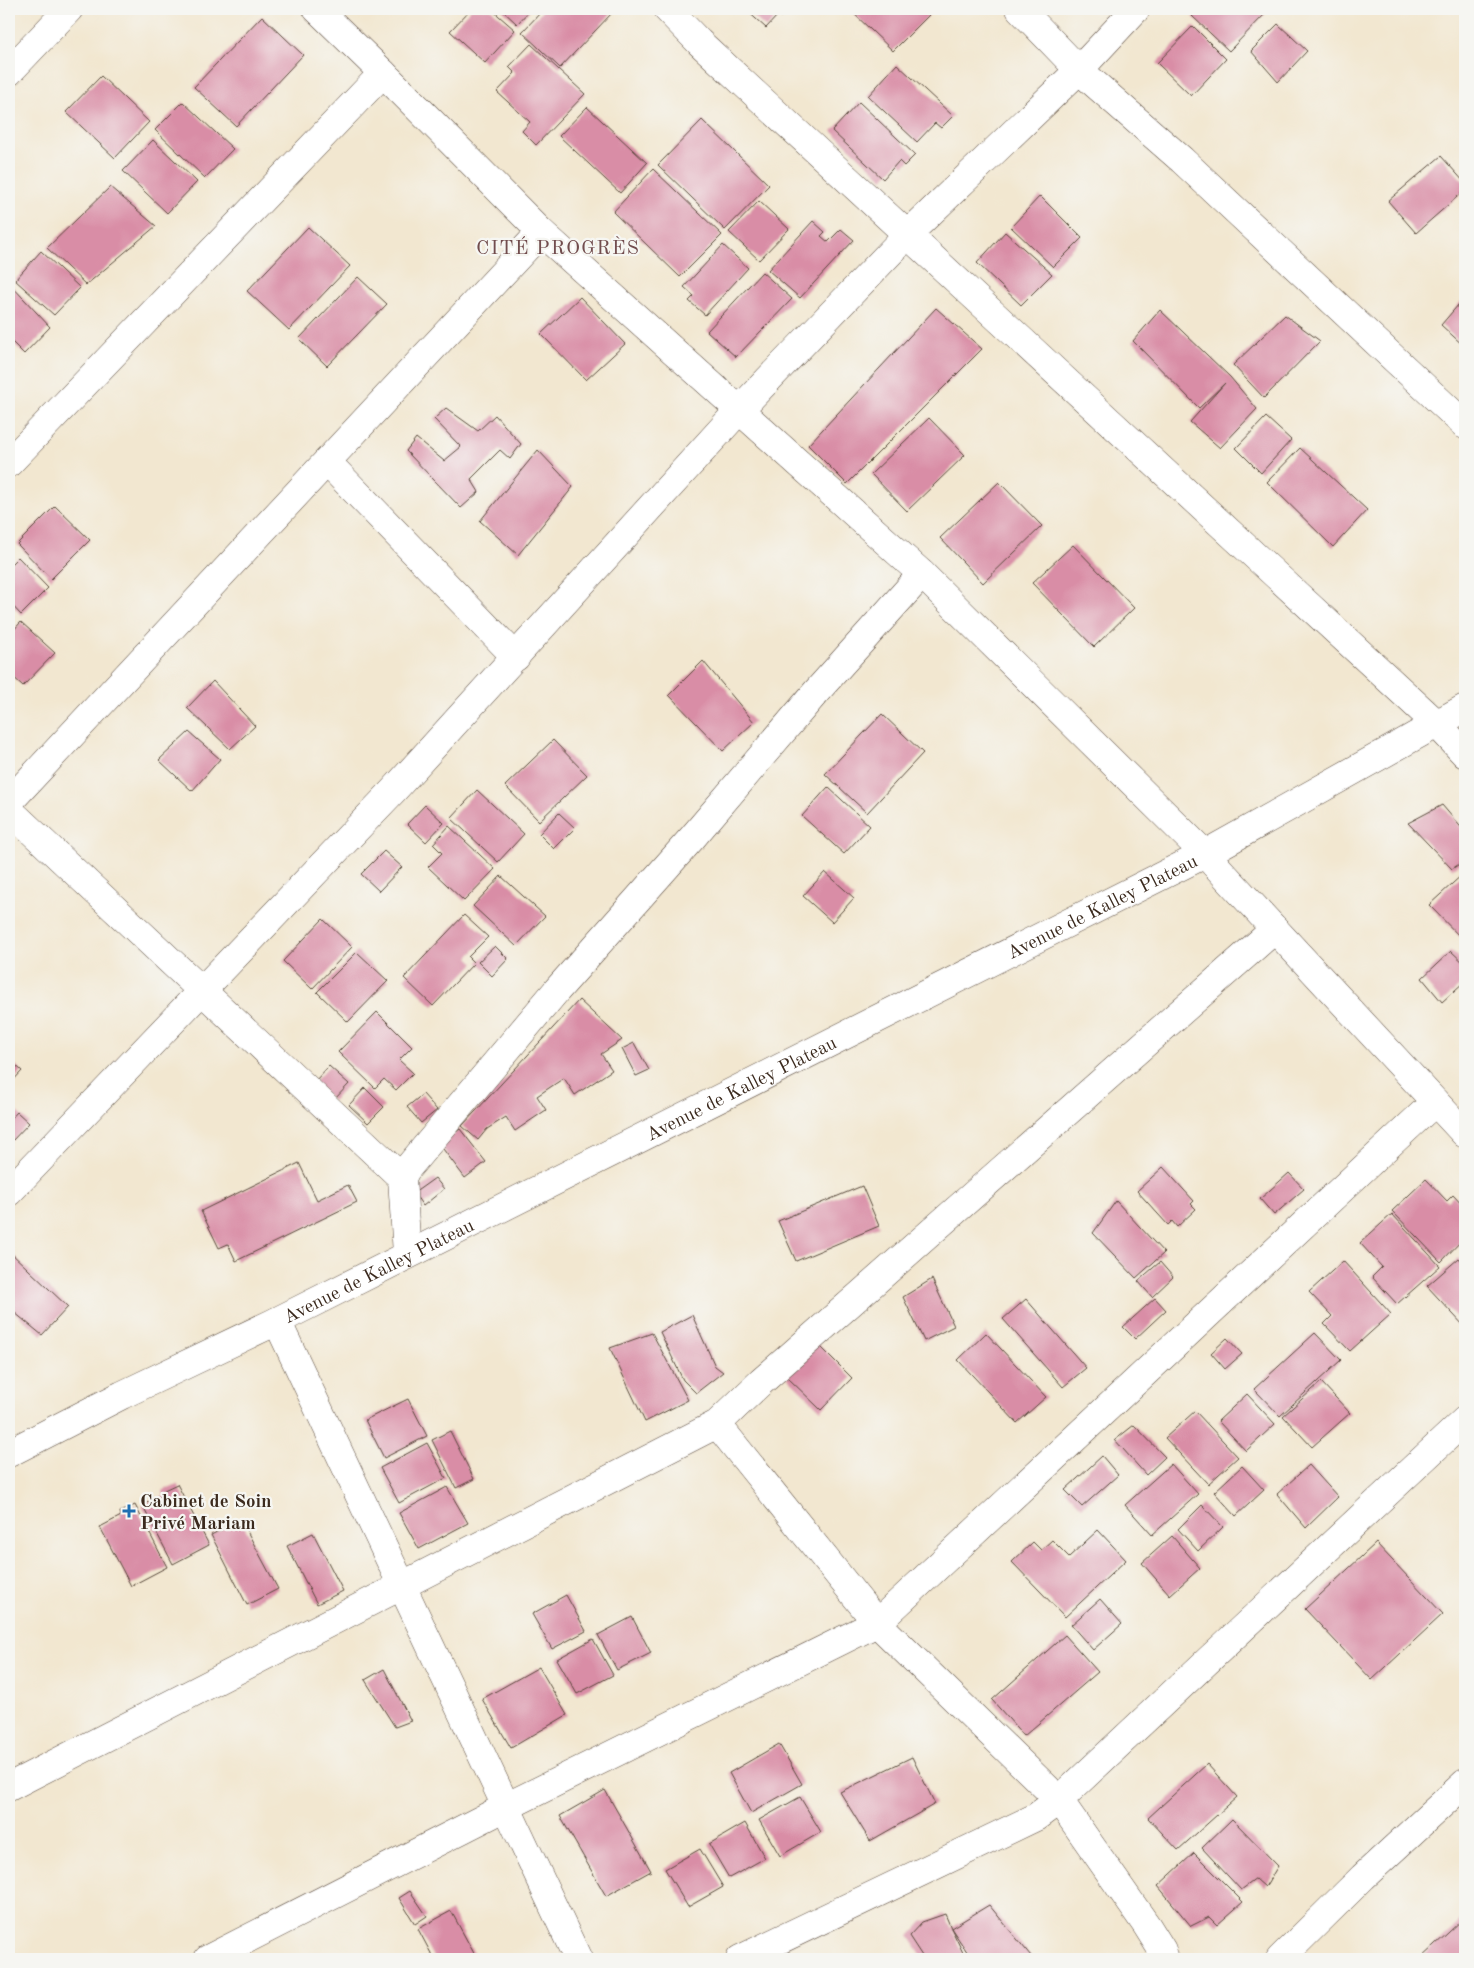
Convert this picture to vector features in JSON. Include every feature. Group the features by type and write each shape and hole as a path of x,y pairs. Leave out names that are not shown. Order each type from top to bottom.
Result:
{"street":[{"path":"9,72 69,9"},
{"path":"317,9 383,72 541,232 922,574 1205,854 1465,1134"},
{"path":"667,9 700,42 1438,725 1465,754"},
{"path":"1020,9 1078,70 1182,160 1465,425"},
{"path":"9,1192 394,791 740,409 908,234 1078,70 1136,9"},
{"path":"9,463 383,72"},
{"path":"9,802 541,232"},
{"path":"327,462 516,657"},
{"path":"407,1254 402,1178 406,1170 557,990 692,838 817,690 922,574"},
{"name":"Avenue de Kalley Plateau","path":"9,1452 122,1394 277,1321 1205,854 1438,725 1465,708"},
{"path":"9,810 402,1178"},
{"path":"9,1787 717,1424 761,1382 1275,929"},
{"path":"208,1959 506,1807 877,1623 1435,1102"},
{"path":"277,1321 578,1959"},
{"path":"740,1959 1036,1817 1060,1800 1465,1420"},
{"path":"717,1424 877,1623 1060,1800 1147,1926 1162,1950 1164,1959"},
{"path":"1280,1959 1363,1877 1465,1783"}],"building":[{"path":"471,9 491,9 515,30 485,63 450,31"},
{"path":"501,9 531,9 517,24"},
{"path":"544,9 607,9 612,13 560,68 522,32"},
{"path":"745,9 789,9 781,17 778,15 766,28"},
{"path":"849,9 923,9 929,15 893,51"},
{"path":"1200,9 1269,10 1229,51 1192,16"},
{"path":"262,16 303,55 236,126 194,87"},
{"path":"1278,24 1307,51 1278,82 1251,51"},
{"path":"1193,26 1226,59 1191,96 1157,63"},
{"path":"531,44 585,94 536,145 522,131 530,122 497,92 515,73 509,67"},
{"path":"897,64 953,116 941,128 935,123 917,142 868,96"},
{"path":"101,76 149,122 115,158 66,112"},
{"path":"183,102 233,149 205,178 155,130"},
{"path":"859,102 915,155 904,166 899,161 883,179 832,131"},
{"path":"587,107 647,163 620,193 559,136"},
{"path":"702,120 769,185 725,230 658,165"},
{"path":"153,140 197,182 167,213 123,171"},
{"path":"1441,156 1465,183 1465,190 1416,233 1388,201"},
{"path":"653,169 722,235 680,277 613,212"},
{"path":"110,187 156,226 86,285 47,248"},
{"path":"1040,196 1082,238 1053,267 1011,227"},
{"path":"759,201 789,229 759,260 729,232"},
{"path":"813,221 825,232 821,236 828,242 841,229 854,240 800,298 768,270"},
{"path":"308,227 350,266 289,330 247,291"},
{"path":"1005,232 1052,274 1021,305 977,263"},
{"path":"723,245 748,268 705,315 689,301 694,296 684,287"},
{"path":"41,251 80,288 54,315 15,280"},
{"path":"762,272 792,299 736,357 707,331"},
{"path":"358,277 387,304 327,366 299,339"},
{"path":"10,284 50,327 24,354 9,339"},
{"path":"580,297 625,344 586,380 541,334"},
{"path":"1465,297 1465,347 1441,325"},
{"path":"936,308 982,349 847,484 808,445"},
{"path":"1160,310 1230,377 1257,409 1220,448 1190,422 1225,383 1199,408 1133,341"},
{"path":"1285,315 1320,341 1264,398 1233,365"},
{"path":"446,408 478,431 495,415 521,444 510,459 500,450 471,479 479,492 461,508 406,451 416,438 444,461 461,447 434,419"},
{"path":"1266,417 1291,440 1261,473 1236,448"},
{"path":"929,418 965,455 907,511 871,474"},
{"path":"1300,448 1367,510 1333,547 1267,482"},
{"path":"538,450 573,487 518,555 480,521"},
{"path":"999,482 1042,526 983,583 940,538"},
{"path":"55,506 90,540 51,579 17,544"},
{"path":"1073,545 1134,608 1094,647 1032,583"},
{"path":"18,557 48,588 21,615 9,602 9,566"},
{"path":"21,622 55,653 23,686 9,673 9,635"},
{"path":"703,661 754,722 723,751 669,695"},
{"path":"213,681 255,726 230,749 187,708"},
{"path":"882,714 923,753 867,813 825,774"},
{"path":"189,732 220,759 192,791 159,760"},
{"path":"553,740 587,775 539,821 505,786"},
{"path":"828,787 870,826 844,854 802,816"},
{"path":"477,790 524,834 498,862 451,818"},
{"path":"425,805 444,823 426,842 407,824"},
{"path":"1442,805 1465,832 1465,860 1452,869 1408,823"},
{"path":"559,813 575,828 554,849 539,834"},
{"path":"449,826 495,869 464,901 428,867 442,853 433,844"},
{"path":"384,851 402,867 379,891 361,874"},
{"path":"825,872 854,898 832,922 803,896"},
{"path":"1465,874 1465,942 1429,905"},
{"path":"501,876 545,916 516,946 473,906"},
{"path":"464,915 488,937 468,957 474,963 433,1006 404,978"},
{"path":"323,919 352,947 312,989 283,961"},
{"path":"495,946 508,959 492,976 478,962"},
{"path":"1451,951 1465,964 1465,981 1442,1002 1422,978"},
{"path":"357,952 388,981 348,1022 317,992"},
{"path":"579,1000 622,1040 601,1054 612,1070 575,1095 564,1078 537,1096 546,1110 515,1131 506,1117 487,1129 478,1140 462,1126"},
{"path":"377,1012 412,1047 399,1060 413,1073 396,1090 384,1079 375,1088 338,1052"},
{"path":"634,1043 649,1070 636,1076 622,1049"},
{"path":"9,1059 22,1071 9,1085"},
{"path":"329,1066 349,1084 333,1101 314,1082"},
{"path":"365,1088 384,1107 368,1123 349,1105"},
{"path":"423,1094 437,1110 421,1123 407,1107"},
{"path":"17,1112 29,1123 11,1142 9,1139 9,1121"},
{"path":"460,1129 486,1162 465,1178 440,1145"},
{"path":"299,1163 317,1200 348,1185 357,1202 236,1261 228,1244 219,1248 201,1211"},
{"path":"1163,1167 1194,1201 1191,1204 1196,1209 1177,1227 1172,1221 1168,1225 1137,1191"},
{"path":"1289,1173 1304,1189 1274,1215 1260,1199"},
{"path":"435,1178 444,1189 423,1206 414,1193"},
{"path":"1426,1179 1447,1201 1453,1195 1465,1208 1465,1237 1441,1262 1392,1211"},
{"path":"862,1186 879,1226 796,1261 778,1221"},
{"path":"1116,1201 1164,1253 1136,1278 1093,1233"},
{"path":"1392,1214 1440,1266 1397,1304 1372,1277 1382,1267 1360,1243"},
{"path":"9,1251 68,1307 42,1335 9,1308"},
{"path":"1459,1258 1465,1265 1465,1327 1427,1286"},
{"path":"1343,1261 1391,1314 1350,1351 1324,1324 1332,1316 1309,1292"},
{"path":"1160,1262 1173,1277 1152,1297 1138,1281"},
{"path":"932,1279 954,1326 924,1341 903,1297"},
{"path":"1155,1298 1166,1310 1135,1339 1123,1327"},
{"path":"1026,1299 1086,1368 1063,1387 1003,1319"},
{"path":"692,1315 715,1366 723,1372 696,1393 683,1380 660,1332"},
{"path":"652,1333 688,1400 645,1422 610,1348"},
{"path":"986,1333 1046,1397 1017,1423 958,1360"},
{"path":"1315,1333 1341,1360 1280,1416 1254,1389"},
{"path":"1227,1338 1242,1354 1225,1369 1211,1353"},
{"path":"817,1343 852,1378 821,1410 785,1375"},
{"path":"1321,1382 1350,1413 1312,1447 1283,1416"},
{"path":"1247,1394 1275,1424 1246,1451 1218,1421"},
{"path":"408,1399 427,1436 384,1458 365,1420"},
{"path":"1195,1411 1238,1457 1208,1484 1165,1438"},
{"path":"1134,1425 1165,1457 1146,1475 1115,1440"},
{"path":"450,1431 474,1479 456,1488 432,1440"},
{"path":"427,1443 446,1478 399,1503 380,1468"},
{"path":"1102,1456 1118,1475 1082,1507 1065,1490"},
{"path":"1171,1464 1198,1494 1152,1535 1125,1505"},
{"path":"1309,1465 1338,1497 1306,1528 1277,1494"},
{"path":"1242,1466 1264,1490 1236,1516 1214,1492"},
{"path":"177,1484 209,1545 173,1564 142,1505 164,1495 162,1491"},
{"path":"447,1487 468,1523 419,1549 399,1513"},
{"path":"135,1505 167,1567 131,1586 100,1527 121,1516 120,1512"},
{"path":"1202,1505 1223,1527 1198,1551 1178,1529"},
{"path":"241,1520 278,1589 247,1605 211,1535"},
{"path":"1098,1530 1126,1560 1065,1617 1012,1562 1033,1542 1041,1550 1052,1540 1069,1557"},
{"path":"313,1533 343,1591 317,1604 287,1546"},
{"path":"1172,1536 1200,1568 1170,1595 1142,1563"},
{"path":"1376,1543 1443,1614 1372,1680 1305,1609"},
{"path":"566,1595 586,1631 552,1649 532,1614"},
{"path":"1100,1599 1122,1624 1093,1650 1071,1625"},
{"path":"632,1617 651,1653 617,1670 598,1635"},
{"path":"1065,1635 1098,1672 1024,1736 992,1700"},
{"path":"593,1639 613,1675 577,1694 557,1659"},
{"path":"539,1667 567,1715 511,1748 482,1699"},
{"path":"384,1669 411,1721 395,1727 365,1680"},
{"path":"779,1744 802,1784 751,1813 729,1773"},
{"path":"912,1757 935,1804 870,1841 840,1792"},
{"path":"1207,1764 1237,1797 1178,1850 1148,1818"},
{"path":"605,1790 651,1871 606,1896 560,1816"},
{"path":"800,1797 821,1832 780,1856 759,1820"},
{"path":"1232,1819 1278,1866 1265,1887 1256,1879 1241,1890 1202,1848"},
{"path":"745,1823 765,1858 729,1878 709,1844"},
{"path":"700,1849 723,1887 688,1907 665,1869"},
{"path":"1194,1853 1243,1902 1217,1925 1209,1917 1191,1926 1158,1886"},
{"path":"410,1891 427,1916 415,1924 399,1898"},
{"path":"989,1905 1033,1959 972,1959 951,1928"},
{"path":"451,1911 476,1957 471,1959 434,1959 418,1929"},
{"path":"945,1914 966,1959 924,1959 909,1936 922,1922"},
{"path":"1463,1919 1465,1921 1465,1959 1420,1959"}],"place":[{"name":"Cabinet de Soin Privé Mariam","path":"129,1511"}],"district":[{"name":"CITÉ PROGRÈS","path":"558,247"}]}
